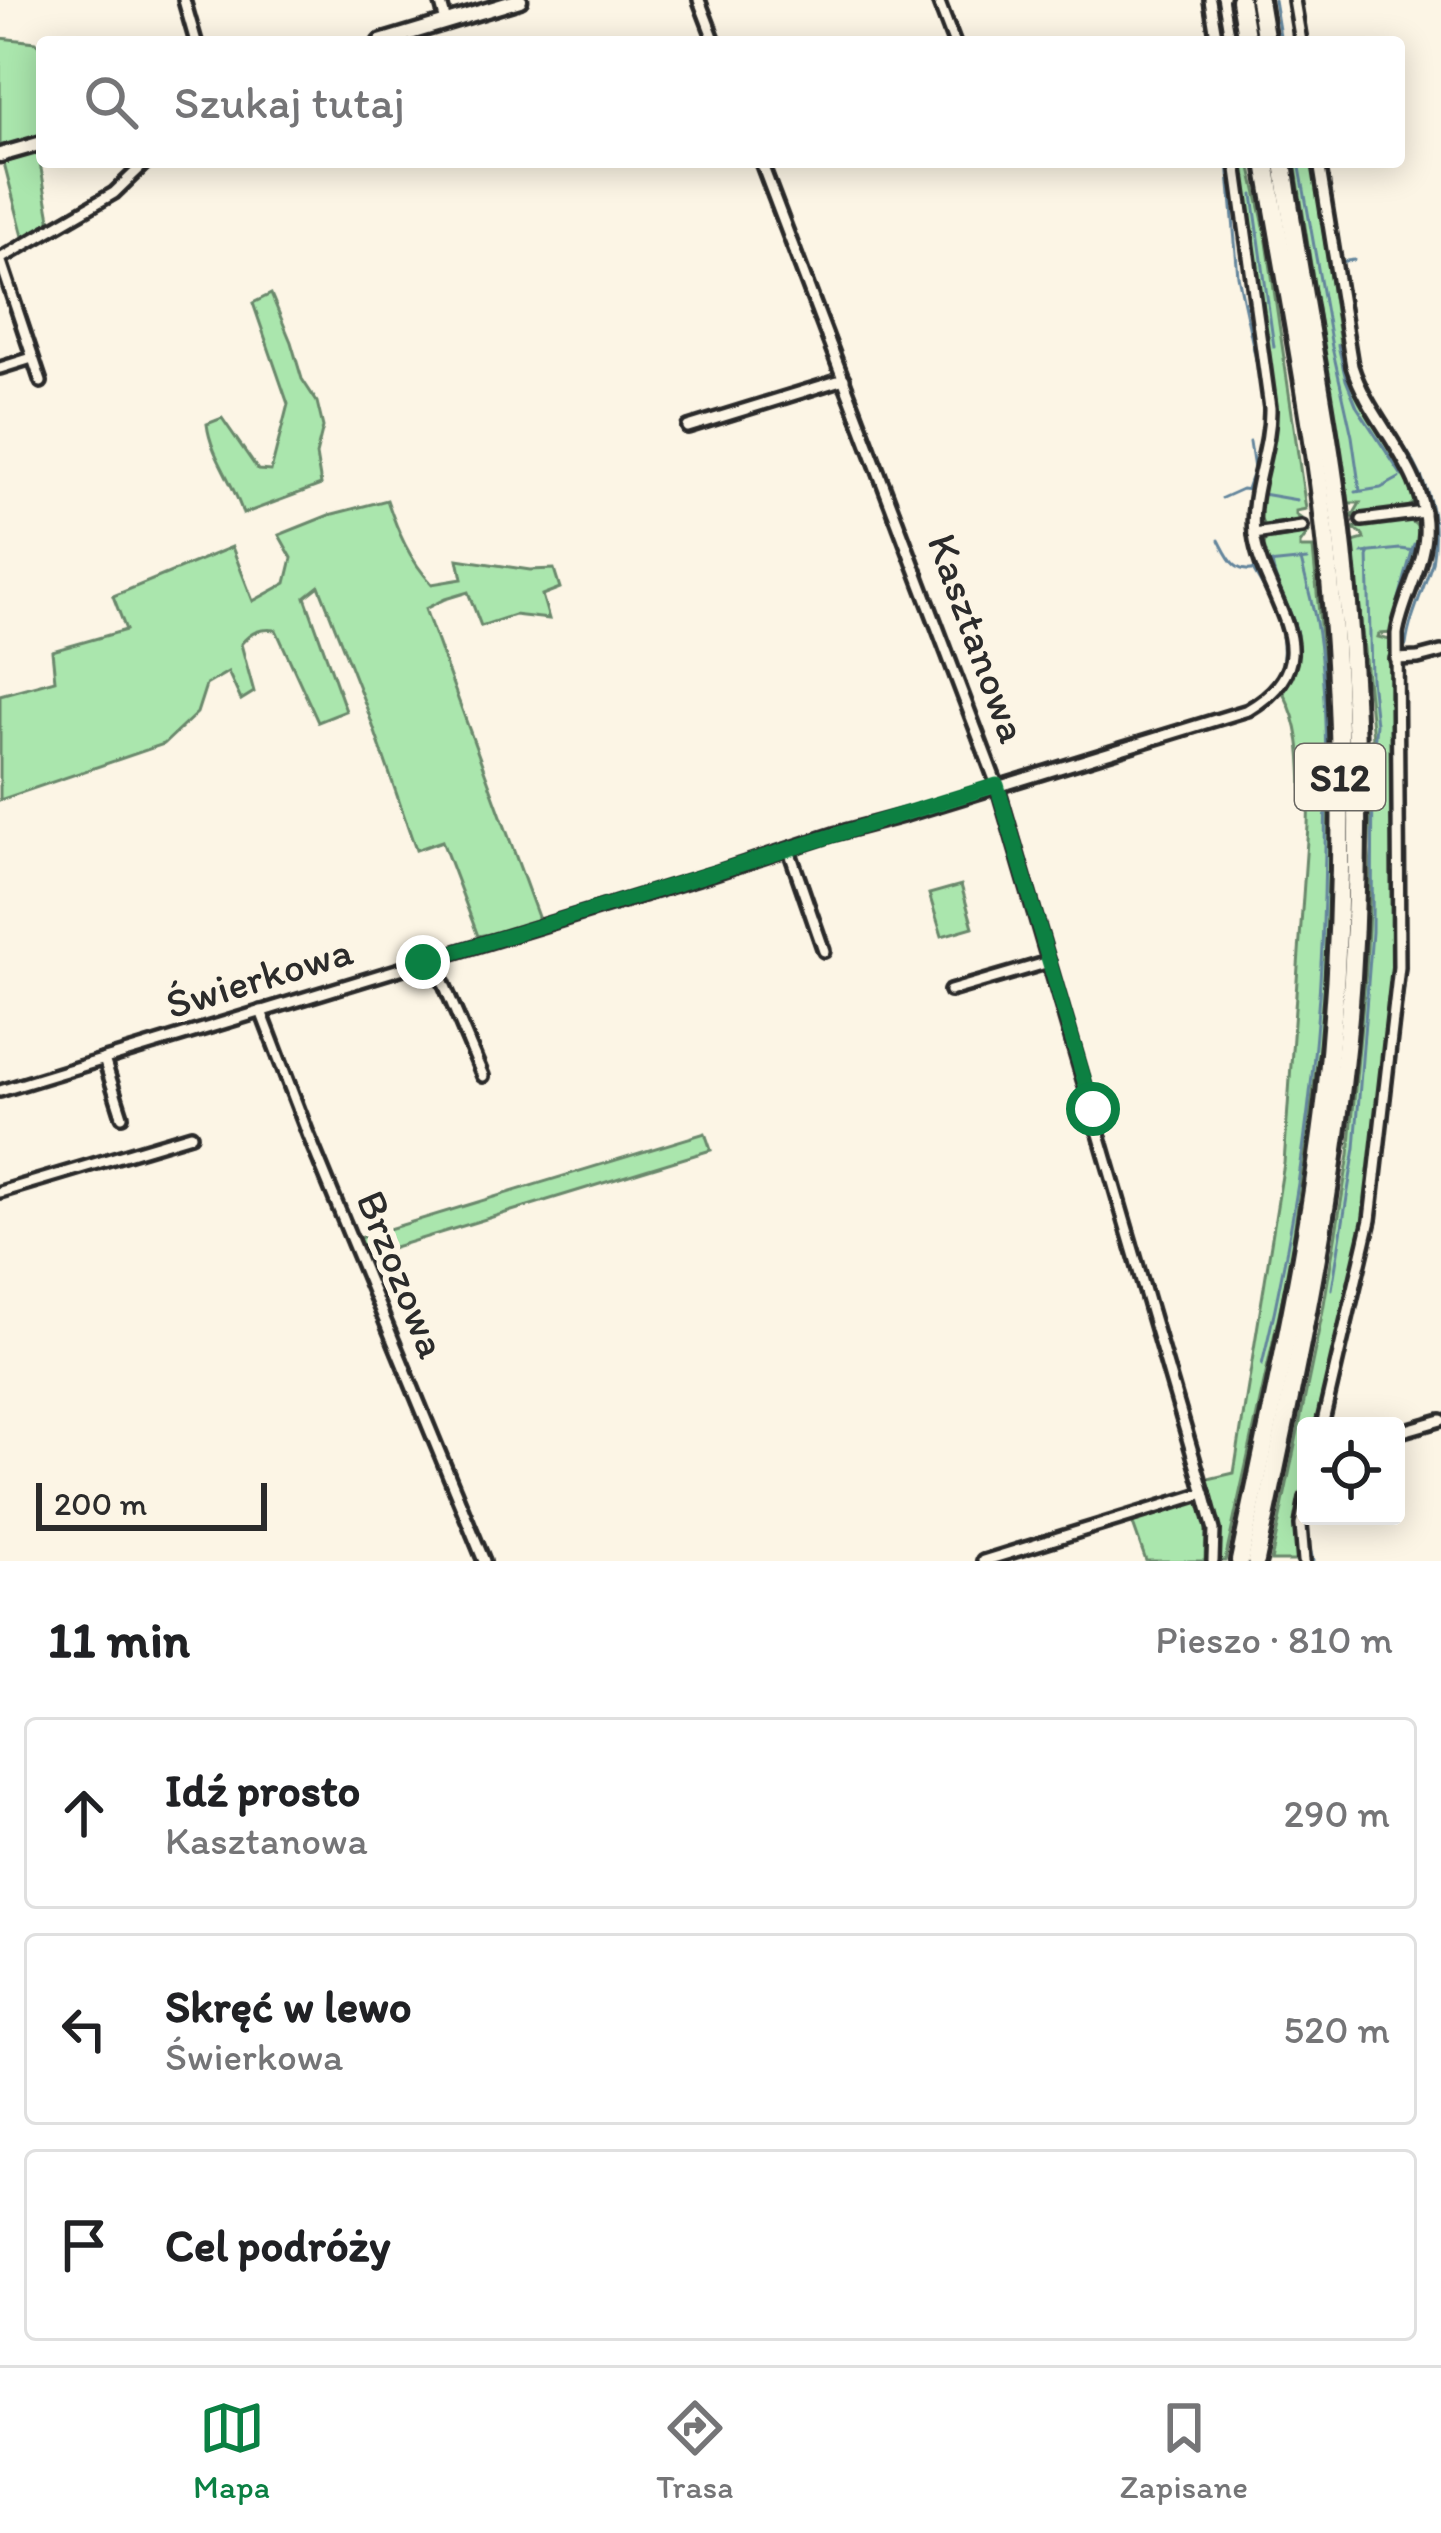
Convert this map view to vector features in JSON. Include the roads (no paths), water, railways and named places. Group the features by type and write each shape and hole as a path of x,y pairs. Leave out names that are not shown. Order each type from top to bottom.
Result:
{"highway":[{"path":"1240,0 1246,36"},
{"path":"1259,0 1264,36"},
{"name":"S12","path":"1240,1561 1288,1330 1316,1164 1330,1049 1339,903 1340,752 1329,569 1267,168"},
{"name":"S12","path":"1256,1561 1332,1167 1346,1049 1356,885 1356,768 1346,580 1284,168"}],"street":[{"path":"184,0 194,36"},
{"path":"440,0 446,22"},
{"path":"400,36 520,0"},
{"path":"699,0 713,36"},
{"path":"938,0 952,36"},
{"path":"1210,0 1216,36"},
{"path":"1294,0 1300,36"},
{"path":"0,155 36,145"},
{"path":"40,382 0,259 114,193 140,168"},
{"name":"Kasztanowa","path":"763,168 997,785 1204,1493 1214,1530 1213,1561"},
{"path":"1237,168 1270,408 1268,445 1254,503 1254,534 1302,527"},
{"path":"1320,168 1352,366 1361,392 1417,486 1424,512 1424,545 1403,606 1396,659 1400,967 1374,1198 1324,1417"},
{"path":"0,368 32,358"},
{"path":"688,427 844,379"},
{"path":"1362,520 1424,512"},
{"name":"Świerkowa","path":"0,1090 1231,716 1263,701 1290,661 1288,622 1258,557 1254,534"},
{"path":"1396,659 1441,652"},
{"path":"789,850 824,950"},
{"path":"434,958 482,1076"},
{"path":"950,991 1049,962"},
{"name":"Brzozowa","path":"261,1011 484,1561"},
{"path":"104,1059 122,1116"},
{"path":"0,1192 191,1135"},
{"path":"1405,1430 1441,1420"},
{"path":"983,1561 1204,1493"},
{"path":"1301,1525 1304,1561"}],"waterway":[{"path":"1274,0 1280,36"},
{"path":"1229,168 1238,276 1257,364"},
{"path":"1300,168 1360,491"},
{"path":"1253,195 1274,347"},
{"path":"1339,262 1354,260"},
{"path":"1338,345 1357,407 1402,476"},
{"path":"1393,432 1428,493 1434,526 1432,563 1406,645"},
{"path":"1247,489 1254,469 1250,442"},
{"path":"1356,492 1381,488 1399,478"},
{"path":"1222,498 1250,490"},
{"path":"1262,494 1297,500"},
{"path":"1219,540 1237,567 1257,569"},
{"path":"1397,606 1414,544"},
{"path":"1362,553 1415,551"},
{"path":"1332,1289 1355,1148 1372,932 1376,724 1368,552"},
{"path":"1262,1365 1289,1238 1308,1109 1323,915 1323,677 1301,560"},
{"path":"1268,564 1307,560"},
{"path":"1272,563 1297,635"},
{"path":"1253,570 1281,630 1281,669"},
{"path":"1403,672 1405,839"},
{"path":"1310,1548 1313,1561"}],"tunnel":[{"path":"1302,527 1362,520"}]}
